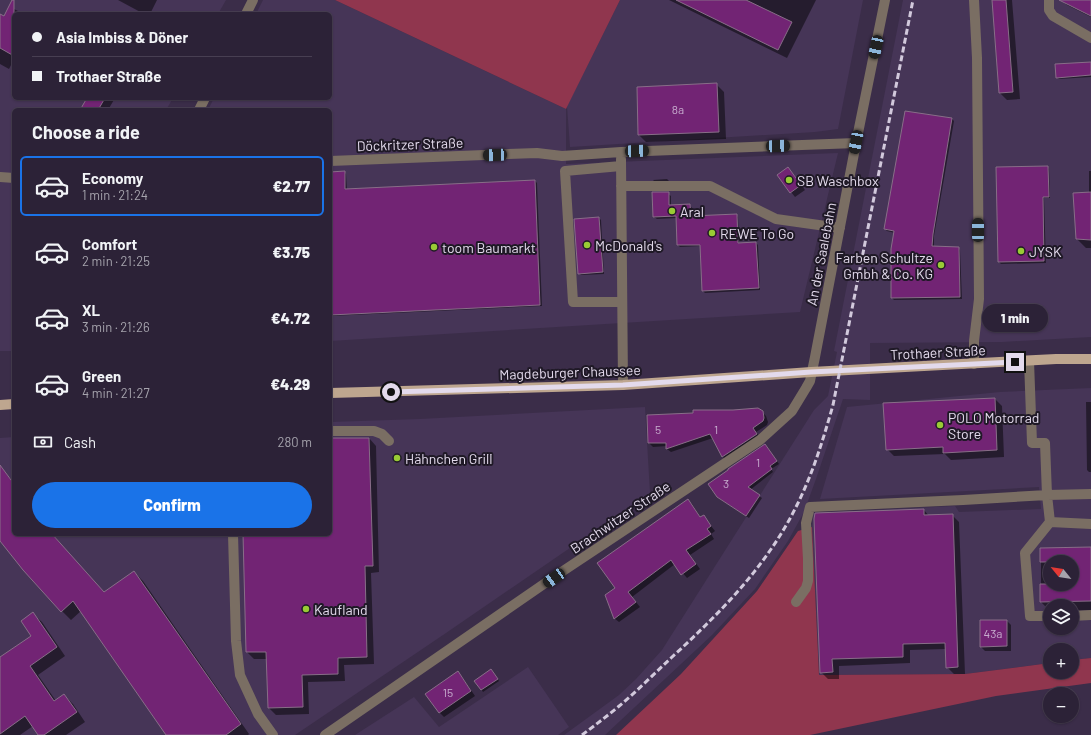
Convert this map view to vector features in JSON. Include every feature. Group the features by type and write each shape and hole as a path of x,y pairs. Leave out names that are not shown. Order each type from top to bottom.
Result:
{"main road":[{"name":"Trothaer Straße","path":"811,372 1056,359 1091,359"},
{"name":"Magdeburger Chaussee","path":"332,393 623,385 811,372"},
{"path":"0,405 12,404"}],"street":[{"path":"247,12 253,0"},
{"name":"An der Saalebahn","path":"811,372 840,228 882,0"},
{"path":"974,0 977,58 979,299 974,341 974,364"},
{"path":"1049,0 1050,10 1054,16 1091,38"},
{"name":"Döckritzer Straße","path":"332,161 537,153 562,156 856,142"},
{"path":"621,152 623,385"},
{"path":"621,166 565,171 573,302 622,302"},
{"path":"0,177 12,178"},
{"path":"621,186 710,186 776,219 840,228"},
{"path":"1029,361 1032,443 1045,443 1047,495 1050,522 1025,554 1030,616 1043,616"},
{"name":"Brachwitzer Straße","path":"325,735 548,582 760,440 792,411 810,381 811,372"},
{"path":"332,430 374,430 390,440"},
{"path":"796,602 806,588 808,581 806,523 810,506 1091,494"},
{"path":"1050,522 1091,524"},
{"path":"233,536 236,641 240,675 258,714 274,735"},
{"path":"1079,616 1091,615"}],"shaded area":[{"path":"0,0 226,0 219,12 12,12 12,100 172,100 167,108 12,108 12,351 0,351"},
{"path":"263,0 335,0 566,109 566,164 838,153 800,312 332,341 332,108 209,108 213,100 332,100 332,12 257,12"},
{"path":"335,0 620,0 566,109"},
{"path":"620,0 863,0 838,129 815,132 570,147 567,106"},
{"path":"903,0 1091,0 1091,337 1002,342 870,343 870,400 843,399 804,512 788,541 755,589 712,635 605,735 564,735 619,695 636,679 662,650 814,410 828,396 837,352 834,351"},
{"path":"1091,388 1091,658 1079,659 1079,643 1043,643 1043,664 965,674 819,675 812,527 813,513 955,506 959,512 1041,509 1039,487 820,499 847,407 1000,392"},
{"path":"645,407 650,493 295,735 0,735 0,438 12,437 12,536 332,536 332,422 420,419"},
{"path":"812,527 819,675 965,674 1043,664 1043,679 1079,679 1079,659 1091,658 1091,683 1062,687 1043,687 1043,690 996,696 810,735 616,735 681,674 757,591 798,531"},
{"path":"528,667 569,727 558,735 355,735 414,697 439,727"}],"building":[{"path":"12,0 14,0 14,12 12,12 12,55 0,48 0,14 4,16"},
{"path":"676,0 746,0 792,22 778,50"},
{"path":"992,0 1006,0 1013,92 999,93"},
{"path":"1059,0 1091,0 1091,16"},
{"path":"1091,62 1091,75 1056,78 1055,64"},
{"path":"717,83 719,132 638,135 637,87"},
{"path":"86,100 104,100 99,108 81,108"},
{"path":"905,111 952,118 932,246 959,247 960,297 891,298 891,249 894,231 884,229"},
{"path":"1048,166 1049,197 1043,197 1044,261 998,262 996,167"},
{"name":"SB Waschbox","path":"788,167 801,185 790,193 777,175"},
{"name":"toom Baumarkt","path":"345,171 345,189 535,180 540,305 332,315 332,172"},
{"path":"652,192 669,192 669,205 690,204 691,216 737,214 738,243 756,242 759,288 702,291 700,245 677,245 676,216 653,217"},
{"path":"1091,192 1091,240 1076,239 1073,193"},
{"name":"McDonald's","path":"599,217 603,272 578,274 574,219"},
{"name":"POLO Motorrad Store","path":"995,398 997,450 943,453 943,447 886,450 883,403"},
{"path":"758,408 763,411 764,418 763,421 753,428 757,434 722,457 710,434 666,449 666,443 648,443 647,415 693,413 693,410 733,410"},
{"name":"Kaufland","path":"332,438 369,438 373,566 365,566 367,657 338,658 338,674 302,675 303,707 268,708 266,652 246,652 243,536 332,536"},
{"path":"765,444 777,461 770,466 772,469 748,487 760,495 746,516 717,497 708,484"},
{"path":"0,465 12,481 12,536 54,536 104,592 134,571 241,724 226,735 166,735 73,601 61,612 23,570 0,541"},
{"path":"688,499 700,517 704,515 711,526 707,529 711,534 686,550 696,564 681,575 671,560 628,592 636,602 614,619 605,595 615,588 597,563"},
{"path":"924,509 924,515 953,514 958,667 946,668 945,643 903,644 903,657 832,659 833,672 820,673 815,513"},
{"path":"1091,547 1091,601 1079,601 1079,599 1043,599 1043,602 1040,602 1040,584 1043,584 1043,591 1079,591 1079,555 1043,555 1043,562 1040,562 1040,548"},
{"path":"33,612 57,647 30,666 54,701 64,694 77,712 44,735 38,735 25,716 0,734 0,657 31,636 21,621"},
{"path":"980,620 1007,620 1007,646 980,647"},
{"path":"491,669 498,679 481,690 474,681"},
{"path":"458,671 471,691 439,713 425,694"}],"railway":[{"path":"582,735 631,695 690,641 742,587 772,548 803,493 817,456 833,405 913,0"}],"place":[{"name":"SB Waschbox","path":"789,180"},
{"name":"Aral","path":"672,211"},
{"name":"REWE To Go","path":"712,233"},
{"name":"McDonald's","path":"587,245"},
{"name":"toom Baumarkt","path":"434,247"},
{"name":"JYSK","path":"1021,251"},
{"name":"Farben Schultze Gmbh & Co. KG","path":"941,265"},
{"name":"POLO Motorrad Store","path":"940,425"},
{"name":"Hähnchen Grill","path":"397,458"},
{"name":"Kaufland","path":"306,609"}],"route":[{"path":"391,392 623,385 811,372 1015,362"}]}
